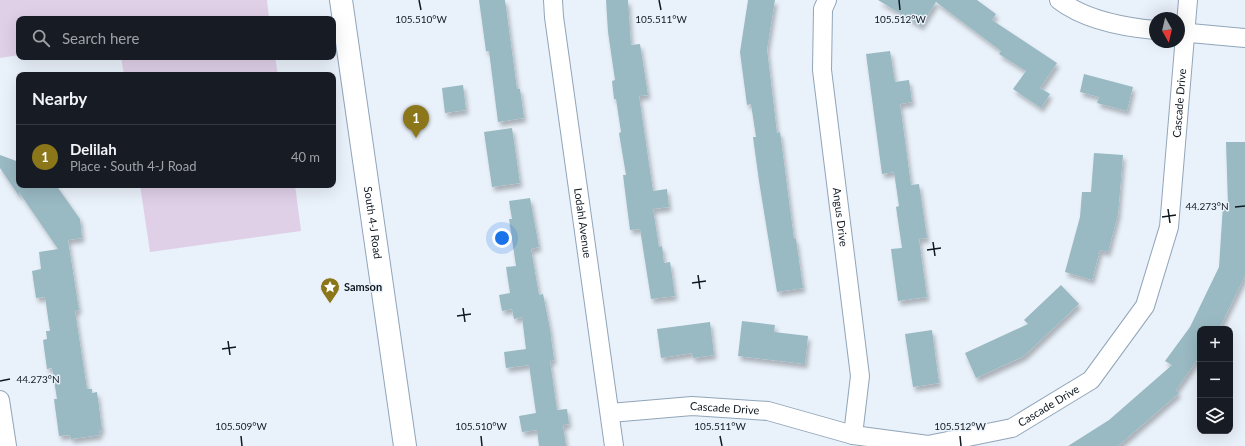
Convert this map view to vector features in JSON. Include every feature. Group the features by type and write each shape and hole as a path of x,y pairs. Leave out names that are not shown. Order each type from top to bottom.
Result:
{"main road":[{"name":"South 4-J Road","path":"341,0 405,446"}],"street":[{"name":"Lodahl Avenue","path":"553,0 554,17 614,446"},
{"name":"Angus Drive","path":"827,0 823,9 822,70 860,376 853,435"},
{"path":"1059,0 1066,6 1099,19 1134,28 1149,29"},
{"name":"Cascade Drive","path":"1185,16 1188,0"},
{"path":"1185,32 1245,38"},
{"name":"Cascade Drive","path":"610,413 692,406 768,411 853,435 928,445 1012,428 1091,380 1145,306 1169,227 1181,48"},
{"path":"0,400 7,446"}],"shaded area":[{"path":"0,0 267,0 269,16 16,16 16,55 0,58"},
{"path":"122,60 276,60 278,72 124,72"},
{"path":"140,188 295,188 301,231 150,252"}],"building":[{"path":"479,0 505,0 517,89 520,89 524,118 498,122 489,51 486,51"},
{"path":"606,0 628,0 631,45 640,44 648,95 639,96 653,191 667,189 669,207 653,209 659,247 662,246 664,263 670,262 675,296 651,299 640,229 630,230 623,175 626,175 619,133 621,132 612,81 615,80 608,32"},
{"path":"748,0 775,0 767,49 777,133 780,132 794,239 796,239 803,288 777,292 759,181 753,137 756,137 751,104 747,105 740,52"},
{"path":"878,0 977,0 996,14 992,20 1057,63 1040,88 1050,94 1041,108 1013,89 1026,71 999,54 1001,51 936,2 921,26"},
{"path":"890,51 895,82 909,80 912,102 900,104 911,185 919,184 927,238 919,239 927,297 898,301 891,249 902,248 896,207 899,206 894,172 882,174 866,54"},
{"path":"1084,74 1133,87 1127,111 1097,103 1099,97 1080,92"},
{"path":"463,85 466,110 445,113 442,88"},
{"path":"512,128 520,183 492,187 484,132"},
{"path":"1226,142 1245,142 1245,276 1220,326 1197,326 1197,360 1176,390 1179,393 1118,446 1068,446 1109,420 1172,365 1165,361 1190,327 1219,267 1223,205 1228,205"},
{"path":"1094,153 1123,155 1118,214 1108,252 1100,250 1092,280 1065,272 1080,217 1082,192 1091,192"},
{"path":"0,155 16,161 16,188 58,188 80,219 82,238 68,240 79,310 75,311 87,389 92,389 92,393 97,392 102,430 99,431 100,435 71,439 70,435 59,436 54,399 57,399 52,368 47,369 43,340 47,339 46,331 50,331 45,297 36,298 32,271 41,269 39,252 58,249 19,192 19,196 0,168"},
{"path":"530,198 539,247 531,249 539,295 543,294 550,329 554,360 550,361 557,410 567,409 569,424 563,425 566,446 539,446 537,430 522,432 519,416 536,413 529,365 506,368 504,352 526,349 522,317 514,319 512,309 502,311 499,295 510,293 506,267 516,266 509,219 512,219 509,201"},
{"path":"1061,285 1079,304 1024,356 976,378 965,353 1028,324 1024,320"},
{"path":"742,321 775,325 774,332 808,336 805,364 738,356"},
{"path":"710,322 714,355 693,358 692,353 661,358 657,329"},
{"path":"932,330 939,383 913,387 905,334"}],"place":[{"name":"Delilah","path":"416,138"},
{"name":"Samson","path":"330,304"}]}
